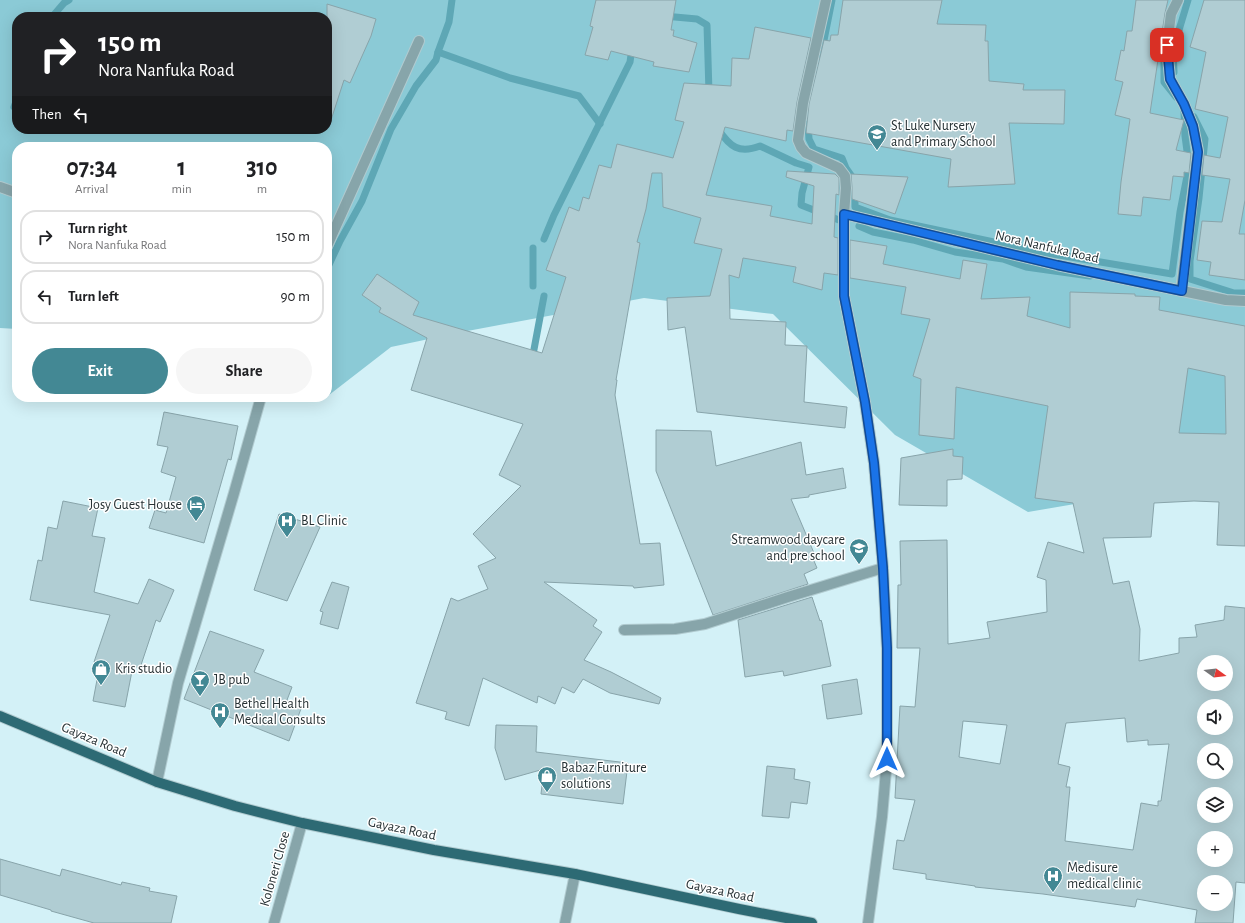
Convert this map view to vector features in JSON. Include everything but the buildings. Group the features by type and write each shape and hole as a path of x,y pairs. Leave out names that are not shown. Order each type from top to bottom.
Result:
{"main road":[{"name":"Gayaza Road","path":"0,716 157,782 235,806 302,823 434,850 576,874 812,923"}],"street":[{"path":"826,0 803,102 798,140 806,153 840,168 845,176 844,296 865,402 874,463 883,568 887,648 887,759 882,817 868,923"},
{"path":"1178,0 1171,14 1167,45 1170,79 1184,104 1193,126 1198,152 1182,291"},
{"path":"332,235 419,41"},
{"path":"0,187 12,191"},
{"name":"Nora Nanfuka Road","path":"844,214 1057,265 1226,300 1245,301"},
{"path":"157,782 178,683 260,402"},
{"path":"624,630 675,629 705,624 883,568"},
{"name":"Koloneri Close","path":"274,923 302,823"},
{"path":"565,923 576,874"}],"shaded area":[{"path":"0,0 1245,0 1245,475 1028,512 895,435 773,314 644,298 462,332 391,347 332,393 332,142 12,142 12,329 0,328"}],"waterway":[{"path":"56,12 64,3 69,0"},
{"path":"452,0 449,22 438,52 510,78 579,96 600,124"},
{"path":"821,55 832,0"},
{"path":"1174,72 1173,50 1188,0"},
{"path":"664,16 697,19 707,25 709,93"},
{"path":"544,239 554,215 630,62 632,48"},
{"path":"332,258 362,201 391,129 416,86 436,60 438,52"},
{"path":"1164,57 1164,82 1176,97"},
{"path":"808,124 809,139 814,149 842,158 846,168 853,178 855,207 890,220 1041,252 1172,274 1180,212 1189,166 1185,136 1184,111"},
{"path":"1194,117 1205,139 1199,198 1190,261 1190,279 1234,293 1245,293"},
{"path":"718,129 727,140 736,147 746,149 760,146 796,163 809,167 802,193 801,205 839,220"},
{"path":"859,226 873,232 913,240 955,252 1003,259 1026,267 1090,276"},
{"path":"533,248 533,286"},
{"path":"532,360 544,296"}],"place":[{"name":"St Luke Nursery and Primary School","path":"877,151"},
{"name":"Josy Guest House","path":"196,522"},
{"name":"BL Clinic","path":"287,538"},
{"name":"Streamwood daycare and pre school","path":"859,565"},
{"name":"Kris studio","path":"101,686"},
{"name":"JB pub","path":"200,697"},
{"name":"Bethel Health Medical Consults","path":"220,729"},
{"name":"Babaz Furniture solutions","path":"547,793"},
{"name":"Medisure medical clinic","path":"1053,893"}],"route":[{"path":"887,759 887,648 883,568 874,463 865,402 852,344 844,296 844,214 1057,265 1182,291 1198,152 1193,126 1184,104 1170,79 1167,45"}]}
